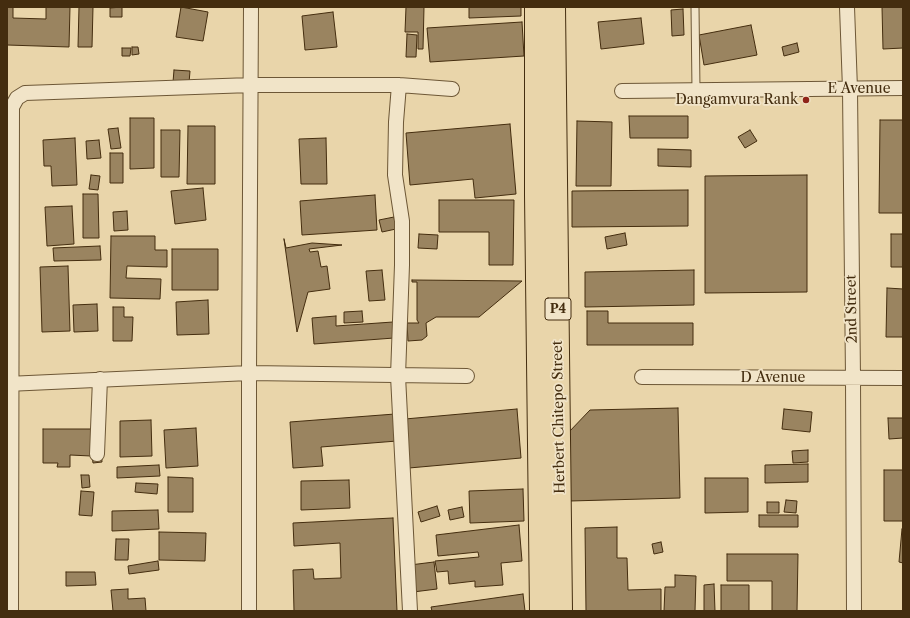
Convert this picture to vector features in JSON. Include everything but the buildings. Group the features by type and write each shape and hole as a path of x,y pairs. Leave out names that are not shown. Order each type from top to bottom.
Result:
{"highway":[{"name":"Herbert Chitepo Street","path":"536,7 536,195 541,611"},
{"name":"Herbert Chitepo Street","path":"554,7 561,611"}],"street":[{"path":"249,611 251,7"},
{"name":"2nd Street","path":"847,7 850,89 854,611"},
{"path":"11,611 10,384 12,107 17,98 25,93 251,85 399,85 452,89"},
{"path":"399,85 396,122 395,175 402,222 398,376 410,611"},
{"name":"E Avenue","path":"622,90 903,88"},
{"path":"10,384 249,372 398,376 467,376"},
{"name":"D Avenue","path":"642,377 903,378"},
{"path":"97,454 100,380"}],"lane":[{"path":"695,7 696,90"}],"place":[{"name":"Dangamvura Rank","path":"806,100"}]}
